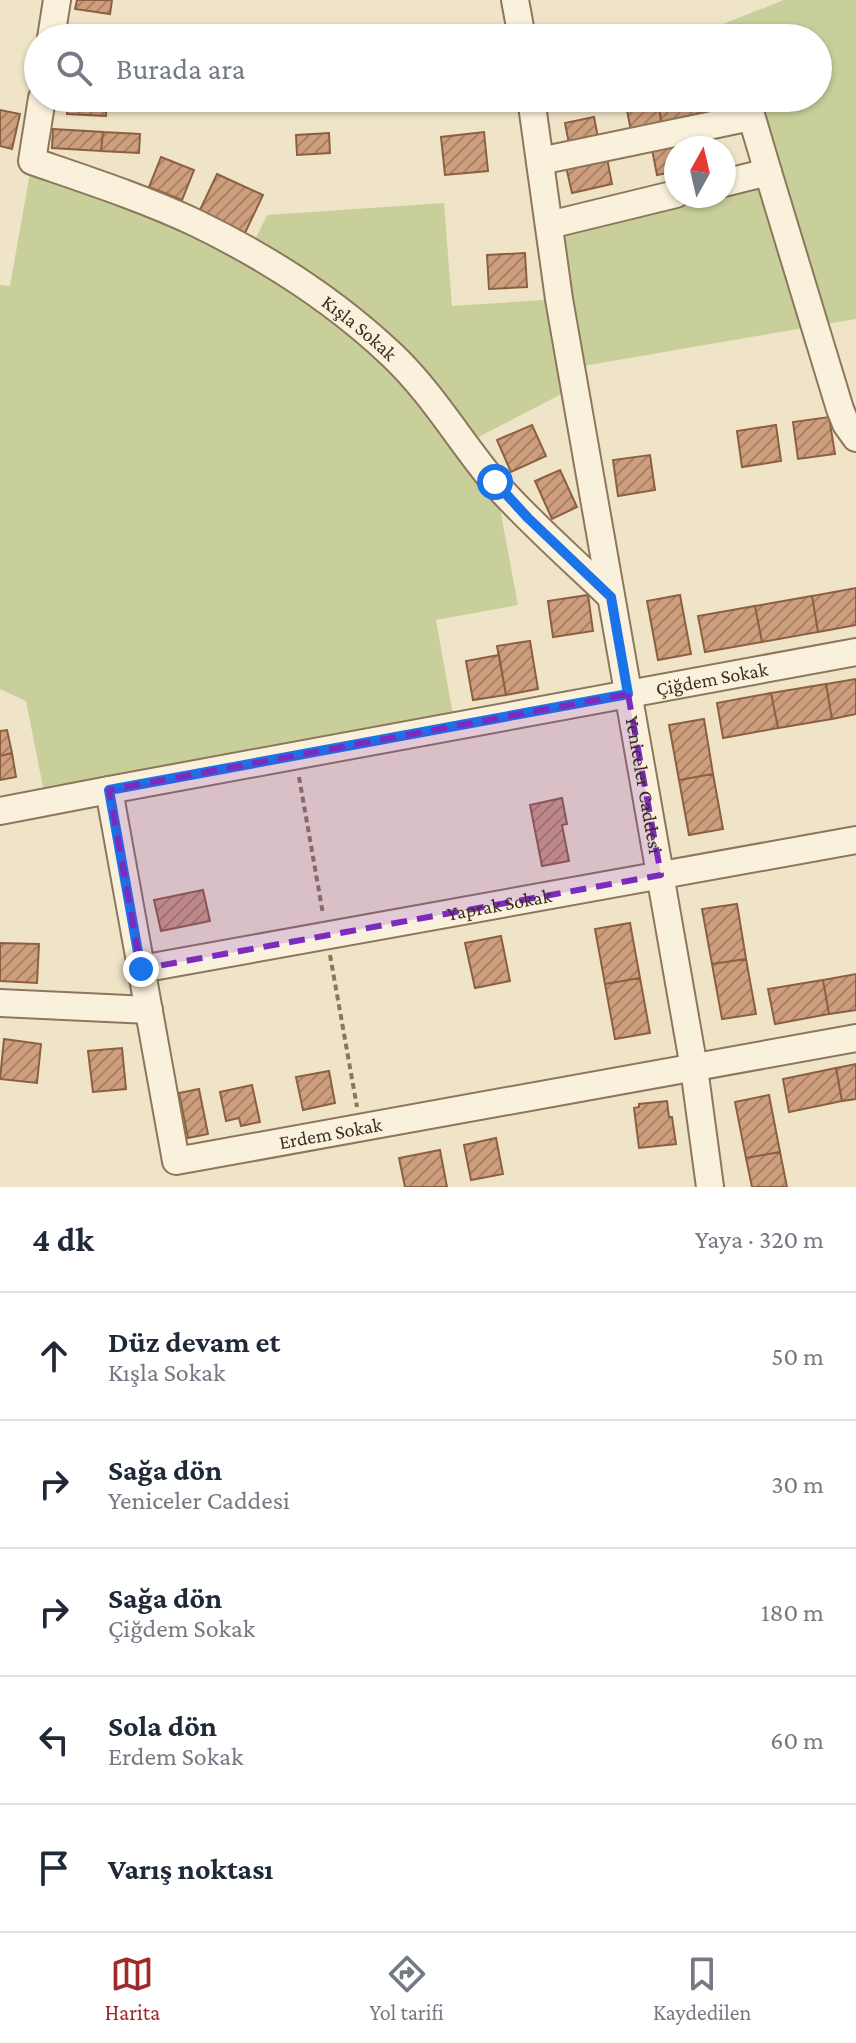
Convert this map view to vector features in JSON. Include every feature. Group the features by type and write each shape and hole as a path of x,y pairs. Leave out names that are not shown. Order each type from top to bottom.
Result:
{"street":[{"path":"53,24 57,0"},
{"path":"515,0 519,24"},
{"name":"Kışla Sokak","path":"40,112 32,161 116,190 195,223 244,249 325,300 359,326 417,380 495,482 528,518 611,597"},
{"name":"Yeniceler Caddesi","path":"533,112 559,299 694,1068 710,1187"},
{"path":"540,161 732,112"},
{"path":"749,112 840,409 856,438"},
{"path":"736,180 768,172"},
{"path":"549,225 664,197"},
{"name":"Çiğdem Sokak","path":"0,811 856,652"},
{"name":"Erdem Sokak","path":"109,790 176,1161 856,1038"},
{"name":"Yaprak Sokak","path":"141,969 856,840"},
{"path":"0,1003 149,1010"}],"highlighted area":[{"path":"628,694 661,875 141,969 109,790"}],"green space":[{"path":"784,0 856,0 856,319 572,368 575,387 465,444 495,482 518,605 436,620 455,726 46,802 26,701 0,689 0,285 10,286 32,161 249,252 267,215 444,203 452,306 558,299 549,225 664,199 664,208 736,208 736,180 768,172 750,112 832,112 832,24 723,24"}],"building":[{"path":"77,0 112,0 110,14 75,9"},
{"path":"0,110 20,114 12,149 0,146"},
{"path":"67,112 106,112 106,116"},
{"path":"627,112 660,112 663,130 632,136"},
{"path":"660,112 698,112 700,122 663,130"},
{"path":"698,112 735,112 736,115 700,122"},
{"path":"594,117 599,143 570,149 565,123"},
{"path":"53,129 103,132 101,151 52,148"},
{"path":"103,132 140,134 139,153 101,151"},
{"path":"484,132 488,171 445,175 441,137"},
{"path":"329,133 330,153 297,155 296,135"},
{"path":"664,142 664,174 657,175 651,144"},
{"path":"606,153 612,184 572,193 565,162"},
{"path":"161,157 194,170 182,200 149,187"},
{"path":"217,174 263,195 245,233 199,212"},
{"path":"525,253 527,287 489,289 487,255"},
{"path":"829,417 835,454 798,459 793,422"},
{"path":"532,425 546,456 511,472 497,440"},
{"path":"776,425 781,461 742,467 737,431"},
{"path":"650,455 655,490 618,496 613,460"},
{"path":"560,470 577,507 552,519 535,481"},
{"path":"856,588 856,625 818,632 812,596"},
{"path":"588,595 593,631 553,637 548,601"},
{"path":"680,595 691,654 658,660 647,601"},
{"path":"812,596 818,632 762,642 755,606"},
{"path":"755,606 762,642 705,652 698,616"},
{"path":"530,641 538,689 506,695 497,646"},
{"path":"499,655 506,695 473,700 466,661"},
{"path":"856,679 856,714 832,719 826,684"},
{"path":"826,684 832,719 778,728 771,693"},
{"path":"771,693 778,728 723,738 717,703"},
{"path":"704,719 713,774 679,780 669,725"},
{"path":"7,730 12,753 0,756 0,731"},
{"path":"12,753 16,777 0,780 0,756"},
{"path":"713,774 723,829 689,835 679,780"},
{"path":"562,798 567,824 562,825 569,861 542,866 530,805"},
{"path":"203,890 210,921 161,931 154,900"},
{"path":"737,904 746,959 712,964 702,909"},
{"path":"630,923 640,978 605,984 595,929"},
{"path":"501,936 510,981 475,988 465,943"},
{"path":"0,943 39,944 37,983 0,981"},
{"path":"746,959 756,1014 722,1019 712,964"},
{"path":"856,974 856,1010 829,1014 823,980"},
{"path":"640,978 650,1033 615,1039 605,984"},
{"path":"823,980 829,1014 775,1024 768,989"},
{"path":"4,1039 41,1044 37,1083 0,1079"},
{"path":"122,1048 126,1089 93,1092 88,1051"},
{"path":"856,1064 856,1099 842,1101 836,1068"},
{"path":"836,1068 842,1101 789,1112 783,1079"},
{"path":"329,1071 335,1103 303,1110 296,1077"},
{"path":"252,1085 260,1122 241,1126 239,1118 226,1121 220,1092"},
{"path":"199,1089 208,1134 188,1138 179,1093"},
{"path":"769,1095 780,1152 746,1158 735,1102"},
{"path":"667,1101 676,1144 639,1148 634,1108 639,1104"},
{"path":"496,1138 503,1174 471,1180 464,1145"},
{"path":"440,1150 447,1187 405,1187 399,1158"},
{"path":"780,1152 787,1187 752,1187 746,1158"}],"route":[{"path":"141,969 109,790 628,694 611,597 495,482"}]}
